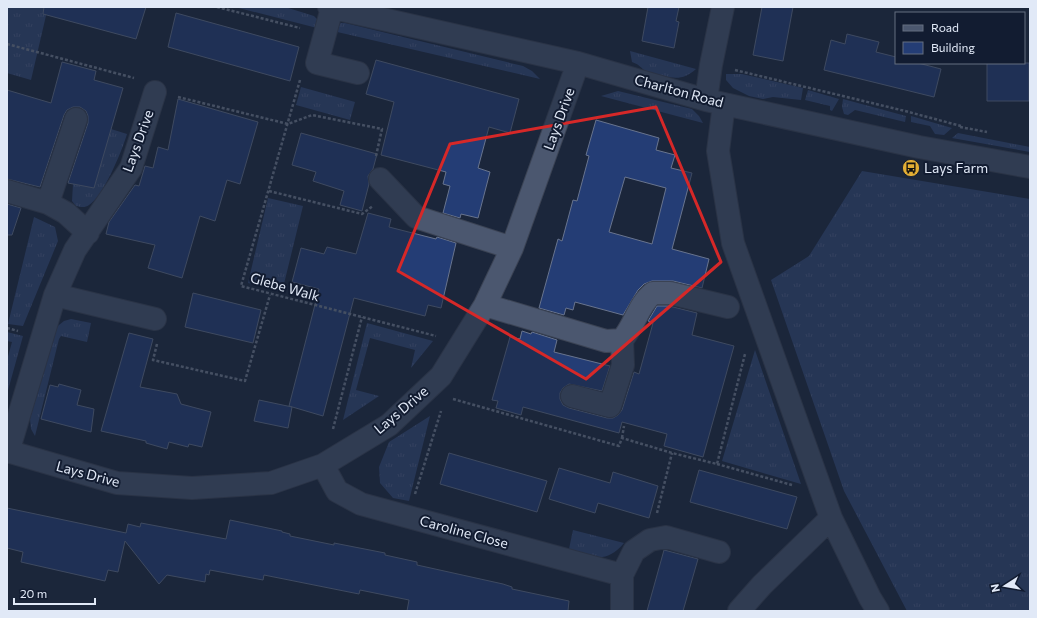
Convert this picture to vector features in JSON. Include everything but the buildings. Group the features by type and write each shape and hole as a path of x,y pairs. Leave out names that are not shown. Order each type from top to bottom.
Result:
{"street":[{"path":"331,7 317,63 358,73"},
{"name":"Charlton Road","path":"331,7 578,63 715,102 919,146 1030,167"},
{"path":"723,7 711,64 718,150 733,243 830,518 878,611"},
{"name":"Lays Drive","path":"155,92 131,168 75,250 54,295 8,451 117,483 192,488 271,482 323,465 389,425 441,376 485,305 512,248 578,63"},
{"path":"48,203 76,119"},
{"path":"387,187 416,217 512,248"},
{"path":"7,191 48,203 66,213 88,233"},
{"path":"572,396 610,406 623,365 622,340 631,329 644,300 653,292 670,293 728,307"},
{"path":"54,295 155,319"},
{"path":"485,305 606,341 622,340"},
{"name":"Caroline Close","path":"323,465 337,491 362,504 622,575"},
{"path":"739,611 762,585 830,518"},
{"path":"622,611 622,575 634,551 650,540 666,537 719,552"}],"path":[{"path":"217,7 324,34"},
{"path":"711,64 961,126"},
{"name":"Glebe Walk","path":"387,187 376,155 382,129 312,114 288,124 242,286 270,295 462,342"},
{"path":"269,190 362,214 387,187"},
{"path":"155,319 153,334 159,338 153,360 245,381 270,295"},
{"path":"323,465 362,318"},
{"path":"408,517 443,405"},
{"path":"650,540 672,453"},
{"path":"717,464 794,485"}],"highlighted area":[{"path":"656,107 721,262 586,379 398,271 450,144"}],"green space":[{"path":"7,7 48,7 31,80 7,73"},
{"path":"235,7 285,7 314,16 317,19 317,28"},
{"path":"341,23 523,66 532,71 540,79 333,31 336,26"},
{"path":"630,51 696,69 692,73 679,78 651,74 632,62"},
{"path":"726,74 742,74 803,88 801,100 773,97 763,99 749,96 733,88 726,80"},
{"path":"301,87 355,102 350,120 296,105"},
{"path":"808,90 839,99 832,111 830,110 830,106 805,100"},
{"path":"618,91 692,109 703,123 601,96"},
{"path":"843,99 906,116 905,122 855,110 848,115 844,114 842,107"},
{"path":"911,116 952,128 944,135 935,134 930,126 911,122"},
{"path":"111,129 127,134 106,184 89,205 86,207 76,206 72,201 73,184 94,188"},
{"path":"958,133 1030,147 1030,152 952,138"},
{"path":"862,171 1030,199 1030,611 907,611 844,491 771,280 809,256"},
{"path":"268,198 303,206 282,292 248,283"},
{"path":"34,217 55,227 58,241 23,326 8,324"},
{"path":"71,319 91,323 87,342 61,336 59,339 35,436 31,429 30,419 54,329 64,321"},
{"path":"367,323 433,341 411,368 415,350 370,338 356,390 379,396 343,420"},
{"path":"7,332 23,336 7,394 7,360 12,342 7,341"},
{"path":"755,350 801,484 722,461"},
{"path":"430,416 409,501 393,498 380,483 379,467 389,442"},
{"path":"573,530 624,543 617,550 605,557 585,555 569,549"}],"place":[{"name":"Lays Farm","path":"911,168"}]}
